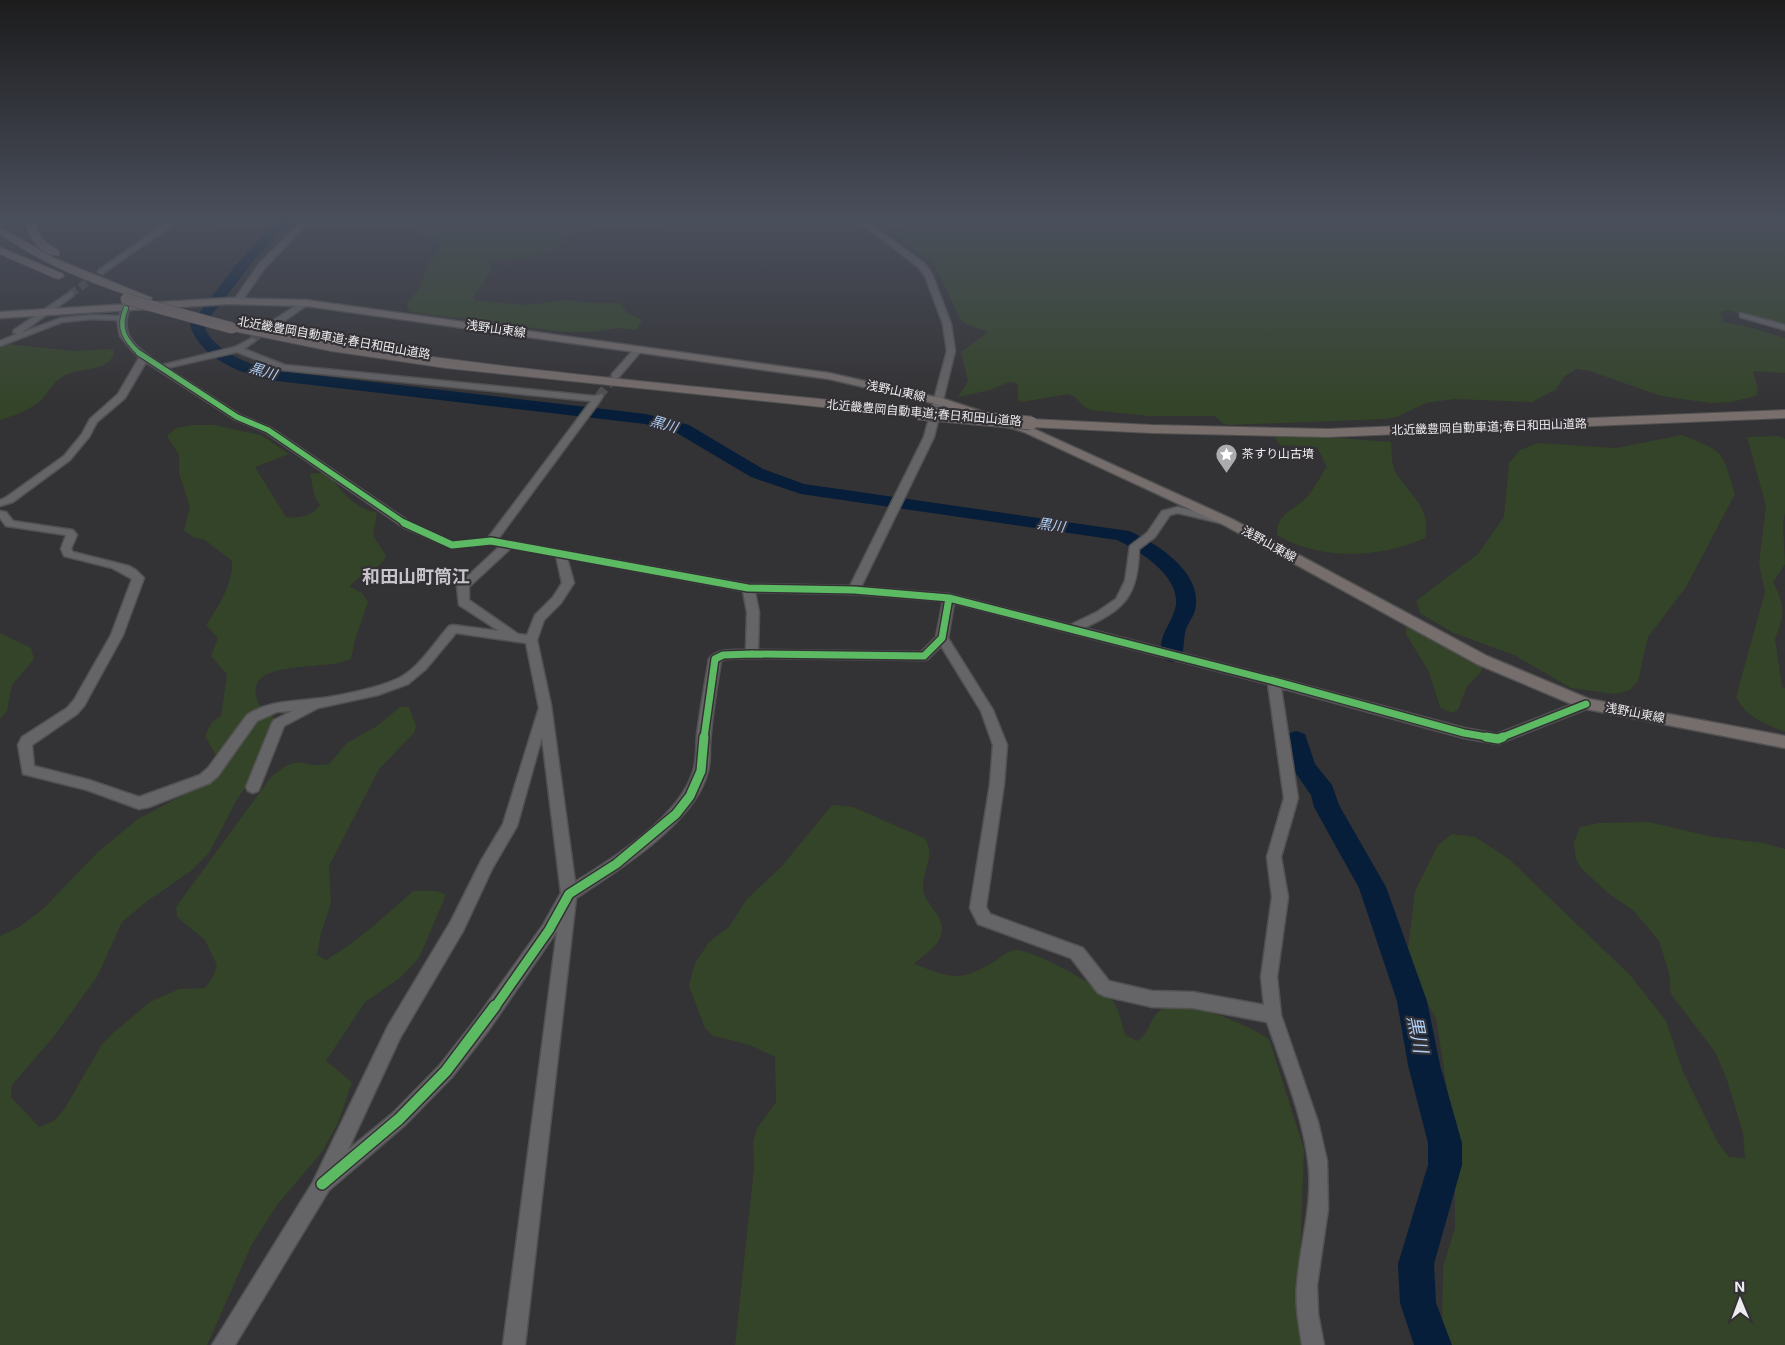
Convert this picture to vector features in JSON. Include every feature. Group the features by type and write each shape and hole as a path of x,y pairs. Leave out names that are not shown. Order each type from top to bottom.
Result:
{"highway":[{"path":"75,281 92,287"},
{"name":"北近畿豊岡自動車道;春日和田山道路","path":"78,281 134,300 331,347 437,362 656,386 1031,423 1193,430 1338,433 1785,413"},
{"name":"北近畿豊岡自動車道;春日和田山道路","path":"93,281 134,300 229,324"},
{"path":"101,281 134,300"},
{"path":"1684,415 1785,406"},
{"name":"北近畿豊岡自動車道;春日和田山道路","path":"1193,430 1530,422 1684,415 1785,413"}],"main road":[{"name":"浅野山東線","path":"0,314 43,314 134,300 238,300 306,303 829,376 940,401 1028,430 1228,522 1482,660 1586,704 1785,742"}],"street":[{"path":"238,300 252,281"},
{"path":"854,590 929,437 940,401 951,351 951,340 931,281"},
{"path":"1,344 70,294"},
{"path":"134,300 120,318 120,327 126,338 144,357 237,417 268,430 306,454 407,526 452,545 491,541 748,588 854,590 949,598 1274,681 1464,733 1498,739 1586,704"},
{"path":"277,322 306,303"},
{"path":"1743,315 1785,328"},
{"path":"1,344 61,320 92,317 120,318"},
{"path":"162,367 238,349 252,340"},
{"path":"238,349 283,367 598,397 491,541"},
{"path":"615,376 638,350"},
{"path":"144,357 122,396 93,421 86,435 67,458 3,508 10,524 69,532 72,535 66,549 68,554 78,558 114,564 138,578 117,635 79,703 64,717 27,741 25,746 28,770 89,785 139,803 150,801 204,779 213,772 252,718 261,712 276,707 315,704 378,690 404,681 422,666 453,629 531,640"},
{"path":"1072,629 1120,604 1134,574 1134,548 1152,535 1166,513 1178,510 1228,522"},
{"path":"509,544 463,586 463,602 515,637"},
{"path":"514,1345 569,894 545,705 531,640 539,618 557,600 568,582 561,555"},
{"path":"748,588 753,612 752,654"},
{"path":"322,1184 399,1119 446,1071 482,1025 549,930 569,894 616,864 676,814 690,796 702,771 704,734 715,659 723,655 752,654 924,656 942,638 949,598"},
{"path":"942,638 987,710 1000,744 997,784 978,908 984,919 1077,953 1104,988 1152,998 1193,1000 1273,1015"},
{"path":"1274,681 1291,798 1274,857 1280,896 1278,927 1269,977 1273,1015 1309,1122 1318,1161 1318,1208 1307,1285 1308,1314 1313,1345"},
{"path":"253,786 279,723 315,704"},
{"path":"223,1345 322,1184 394,1032 457,926 486,865 510,826 545,705"}],"green space":[{"path":"422,281 484,281 473,298 477,301 528,305 568,300 587,303 616,303 621,304 627,313 642,320 636,330 618,328 594,332 563,332 410,312 407,307 408,302 418,290"},
{"path":"942,281 1785,281 1785,326 1727,310 1720,312 1723,322 1745,326 1785,338 1785,373 1753,371 1758,390 1756,396 1731,402 1711,403 1658,395 1590,371 1576,369 1565,376 1555,390 1532,402 1454,399 1426,403 1397,417 1385,419 1228,425 1222,423 1215,416 1149,416 1091,410 1075,397 1068,394 1022,402 1018,400 1018,385 1009,382 990,390 958,397 968,381 961,352 988,332 966,324 960,319"},
{"path":"7,344 75,351 113,349 114,355 103,365 62,377 35,405 0,420 0,346"},
{"path":"193,425 214,425 261,435 289,454 255,467 286,517 305,516 317,509 320,505 315,498 310,474 326,472 348,498 361,507 377,512 373,535 386,556 375,569 358,578 350,587 362,593 368,602 356,636 351,659 273,672 263,677 257,684 256,694 261,710 273,716 275,722 259,767 236,801 209,853 191,871 146,902 122,922 97,977 55,1035 12,1085 11,1097 39,1127 54,1121 65,1108 102,1044 113,1033 150,1002 179,989 205,988 213,977 217,965 205,940 177,917 176,907 271,777 281,769 295,763 329,764 347,743 377,726 400,707 409,707 416,726 414,733 379,769 329,866 331,903 321,933 317,955 326,960 349,945 413,891 437,891 446,895 419,958 400,978 365,1002 326,1061 352,1082 338,1123 322,1152 277,1205 252,1244 207,1345 0,1345 0,936 19,927 43,909 98,852 138,819 207,782 218,759 205,736 212,722 221,716 227,674 211,656 218,638 206,625 228,586 232,561 205,540 193,537 184,530 190,507 179,473 179,455 167,436 176,428"},
{"path":"1294,435 1391,442 1394,470 1423,510 1426,528 1425,538 1389,550 1351,554 1331,553 1312,549 1277,535 1277,528 1282,517 1307,497 1327,467 1317,447 1280,445 1274,436"},
{"path":"1682,435 1707,445 1720,454 1727,468 1735,494 1686,587 1648,637 1638,681 1630,690 1615,694 1571,688 1514,655 1454,633 1421,614 1416,601 1478,554 1504,517 1509,463 1520,450 1538,443 1616,448"},
{"path":"1779,436 1785,439 1785,512 1783,525 1785,564 1773,582 1782,604 1781,623 1775,639 1782,687 1785,688 1785,732 1750,715 1736,697 1765,592 1759,563 1766,506 1747,437"},
{"path":"1406,625 1482,666 1481,672 1467,686 1458,710 1451,713 1440,707 1429,672 1406,634"},
{"path":"0,633 31,648 34,659 12,685 7,711 0,719"},
{"path":"832,805 853,807 924,838 928,844 929,856 923,889 924,894 940,919 942,930 941,936 931,950 914,964 938,973 955,976 972,973 1015,950 1024,951 1065,969 1105,994 1117,1007 1125,1035 1138,1041 1145,1034 1157,1013 1167,1008 1181,1006 1213,1013 1246,1026 1269,1039 1304,1149 1300,1261 1306,1345 735,1345 754,1169 753,1140 758,1127 776,1102 775,1057 750,1045 713,1036 705,1028 689,986 695,963 709,942 729,927 746,900 782,866"},
{"path":"1649,822 1713,837 1763,843 1785,849 1785,1345 1448,1345 1442,1332 1443,1267 1455,1228 1455,1139 1436,1018 1413,980 1407,956 1415,891 1438,845 1452,834 1475,837 1509,859 1631,976 1666,1021 1683,1072 1718,1143 1729,1157 1745,1158 1743,1133 1726,1077 1715,1052 1671,994 1669,973 1659,941 1633,910 1609,894 1581,868 1576,859 1574,842 1580,827 1598,823"}],"waterway":[{"name":"黒川","path":"230,281 197,325 200,334 206,343 226,358 269,375 646,419 683,429 757,473 801,489 1122,535 1154,554 1174,573 1182,584 1186,595 1186,606 1175,631 1172,654"},
{"name":"黒川","path":"1296,740 1304,768 1323,792 1327,807 1372,887 1412,1001 1424,1065 1445,1143 1445,1165 1416,1264 1418,1303 1433,1345"}],"tunnel":[{"path":"70,294 89,281"},
{"path":"252,340 277,322"},
{"path":"599,396 615,376"}],"cycle path":[{"path":"126,308 121,323 124,336 132,347 144,357 237,417 268,430 407,525 452,545 491,541 748,588 854,590 949,598 1274,681 1464,733 1498,739 1586,704"},
{"path":"322,1184 399,1119 446,1071 482,1025 549,930 569,894 616,864 676,814 690,796 701,771 704,733 715,659 723,655 752,654 924,656 942,638 949,598"}],"place":[{"name":"茶すり山古墳","path":"1226,473"}],"district":[{"name":"和田山町筒江","path":"416,577"}]}
